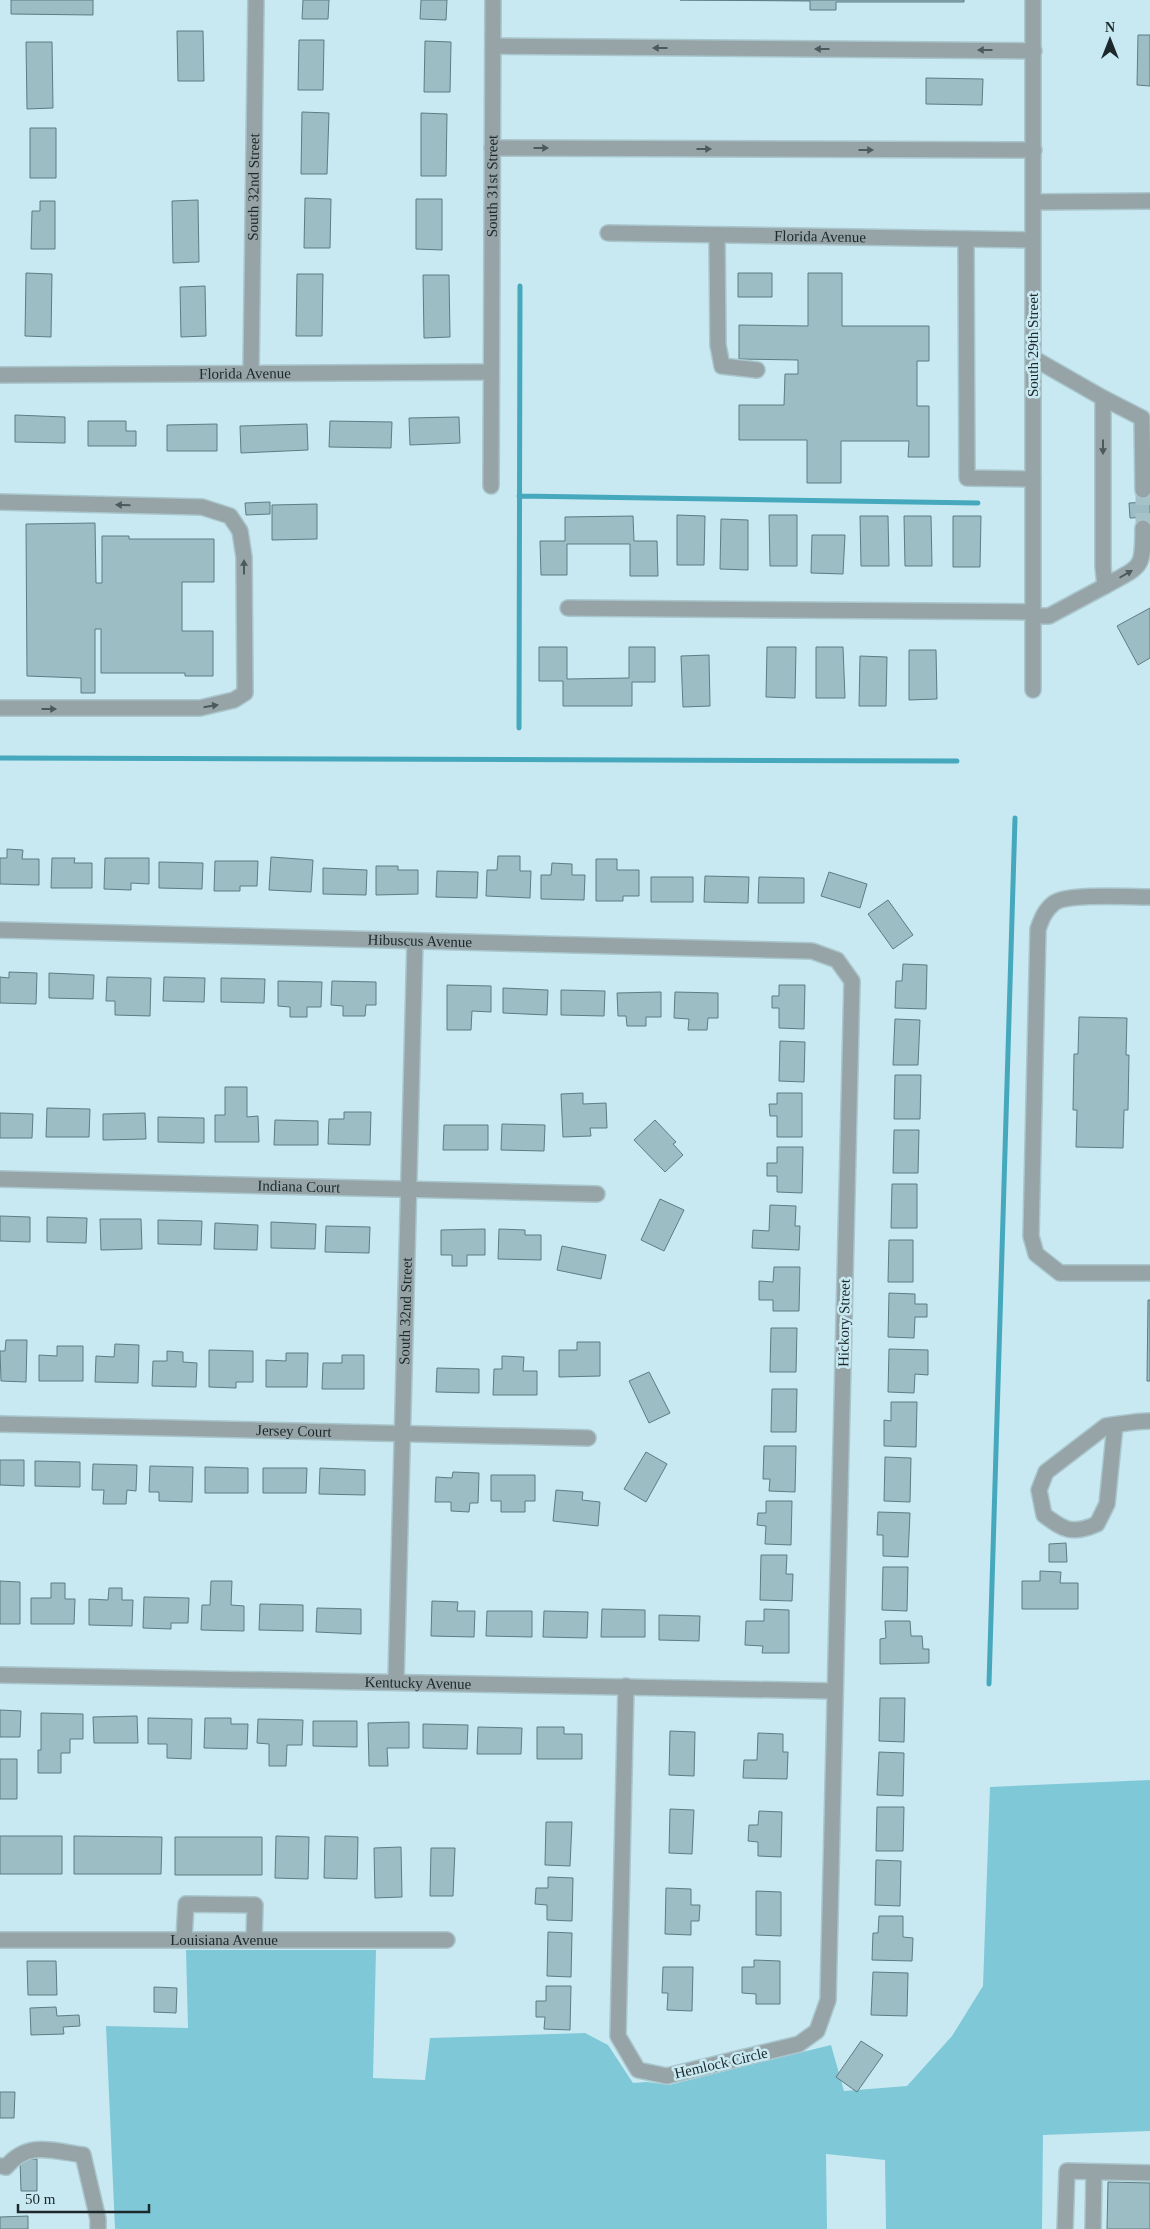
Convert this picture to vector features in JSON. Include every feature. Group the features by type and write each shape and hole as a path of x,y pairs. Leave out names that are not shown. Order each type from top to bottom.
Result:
{"street":[{"name":"South 32nd Street","path":"251,373 256,0"},
{"name":"South 31st Street","path":"491,486 493,0"},
{"name":"South 29th Street","path":"1033,0 1033,690"},
{"path":"493,46 1034,51"},
{"path":"492,148 1034,150"},
{"path":"1034,202 1150,201"},
{"name":"Florida Avenue","path":"608,233 1033,240"},
{"path":"717,235 718,345 722,366 757,370"},
{"path":"966,239 967,478 1033,479"},
{"path":"1033,358 1142,418 1143,490"},
{"name":"Florida Avenue","path":"0,375 490,372"},
{"path":"1103,398 1102,567 1105,586"},
{"path":"0,502 202,507 230,516 240,531 244,557 244,693 234,700 200,708 0,708"},
{"path":"568,608 1033,614 1049,616 1136,568 1143,558 1143,528"},
{"path":"1150,897 1069,898 1055,902 1044,913 1038,929 1031,1236 1036,1254 1060,1273 1150,1273"},
{"name":"Hibuscus Avenue","path":"0,930 812,951 838,960"},
{"name":"South 32nd Street","path":"396,1682 404,1434 415,941"},
{"name":"Hickory Street","path":"835,1691 852,981 838,960"},
{"name":"Indiana Court","path":"0,1179 597,1194"},
{"path":"1115,1425 1107,1504 1097,1524 1083,1530 1064,1530 1044,1515 1038,1490 1046,1472 1090,1436 1106,1426 1150,1421"},
{"name":"Jersey Court","path":"0,1424 588,1438"},
{"name":"Kentucky Avenue","path":"0,1675 835,1691"},
{"name":"Hemlock Circle","path":"626,1686 618,2036 638,2070 667,2076 799,2044 817,2031 828,2000 835,1691"},
{"path":"184,1939 186,1904 255,1905 254,1940"},
{"name":"Louisiana Avenue","path":"0,1940 447,1940"},
{"path":"0,2166 6,2167 16,2155 40,2148 83,2156 98,2229"},
{"path":"1065,2229 1067,2171 1150,2173"},
{"path":"1093,2229 1094,2172"}],"shaded area":[{"path":"1150,1780 1150,2131 1043,2135 1042,2229 886,2229 885,2160 826,2154 827,2229 115,2229 106,2026 188,2028 186,1950 376,1950 373,2078 425,2080 430,2038 585,2033 608,2045 633,2083 647,2082 669,2085 831,2045 844,2091 907,2086 952,2036 983,1986 990,1787"}],"building":[{"path":"11,0 93,0 93,15 11,14"},
{"path":"303,0 329,0 328,19 302,19"},
{"path":"421,0 447,0 446,20 420,19"},
{"path":"680,0 964,0 964,2 836,2 836,10 810,10 810,1"},
{"path":"177,31 203,31 204,81 178,81"},
{"path":"1138,35 1150,35 1150,86 1137,85"},
{"path":"299,40 324,40 323,90 298,90"},
{"path":"425,41 451,42 450,92 424,92"},
{"path":"26,42 52,42 53,108 27,109"},
{"path":"926,78 983,79 982,105 926,104"},
{"path":"302,112 329,113 327,174 301,174"},
{"path":"421,113 447,114 446,176 421,176"},
{"path":"30,128 56,128 56,178 30,178"},
{"path":"305,198 331,199 330,248 304,248"},
{"path":"416,199 442,199 442,250 416,249"},
{"path":"198,200 199,262 173,263 172,201"},
{"path":"40,201 55,201 55,249 31,249 32,211 40,211"},
{"path":"26,273 52,274 51,337 25,336"},
{"path":"738,273 772,273 772,297 738,297"},
{"path":"808,273 842,273 842,326 929,326 929,361 917,361 917,406 929,406 929,457 908,457 909,441 841,441 841,483 807,483 807,440 739,440 739,405 784,405 785,374 798,374 798,360 739,359 739,325 808,326"},
{"path":"297,274 323,274 322,336 296,336"},
{"path":"423,275 449,275 450,337 424,338"},
{"path":"205,286 206,336 181,337 180,287"},
{"path":"15,415 65,417 65,443 15,442"},
{"path":"459,417 460,443 410,445 409,418"},
{"path":"88,421 126,421 126,431 136,431 136,446 88,446"},
{"path":"330,421 392,422 391,448 329,447"},
{"path":"217,424 217,451 167,451 167,425"},
{"path":"307,424 308,450 241,453 240,426"},
{"path":"270,502 270,514 246,515 245,503"},
{"path":"1150,502 1150,517 1130,518 1129,503"},
{"path":"317,504 317,539 272,540 272,505"},
{"path":"677,515 705,516 704,565 677,565"},
{"path":"769,515 797,515 797,566 770,566"},
{"path":"633,516 634,541 657,541 658,576 630,576 630,544 567,544 567,575 541,575 540,541 565,541 565,517"},
{"path":"860,516 888,516 889,566 861,566"},
{"path":"904,516 931,516 932,566 905,566"},
{"path":"953,516 981,516 980,567 953,567"},
{"path":"721,519 748,520 748,570 720,569"},
{"path":"95,523 96,583 102,583 102,536 129,536 129,539 214,539 214,582 182,582 182,631 213,631 213,676 185,676 185,673 101,673 101,629 95,629 95,693 81,693 81,678 27,676 26,524"},
{"path":"812,535 845,535 843,574 811,573"},
{"path":"1150,608 1150,658 1138,665 1117,626"},
{"path":"539,647 567,647 567,679 629,678 629,647 655,647 655,682 632,682 632,706 563,706 563,681 539,681"},
{"path":"767,647 796,647 795,698 766,697"},
{"path":"816,647 843,647 845,698 816,698"},
{"path":"909,650 936,650 937,699 909,700"},
{"path":"709,655 710,706 683,707 681,656"},
{"path":"860,656 887,657 886,706 859,706"},
{"path":"7,849 23,850 22,859 39,859 39,885 0,884 0,858 7,858"},
{"path":"498,856 520,856 520,871 531,871 530,898 486,896 487,870 497,870"},
{"path":"271,857 313,860 311,892 269,890"},
{"path":"52,858 75,858 74,863 92,863 92,888 51,888"},
{"path":"105,858 149,858 149,884 131,883 131,890 104,889"},
{"path":"596,859 617,859 617,870 639,870 639,896 623,896 623,901 596,901"},
{"path":"215,861 258,861 257,886 240,886 240,891 214,891"},
{"path":"159,862 203,863 202,889 159,888"},
{"path":"552,863 572,864 572,875 585,875 584,900 541,899 541,875 551,875"},
{"path":"376,866 398,866 398,870 418,870 418,894 376,895"},
{"path":"323,868 367,870 366,895 323,894"},
{"path":"437,871 478,872 477,898 436,897"},
{"path":"829,872 867,884 860,908 821,896"},
{"path":"705,876 749,877 748,903 704,902"},
{"path":"651,877 693,877 693,902 651,902"},
{"path":"759,877 804,878 804,903 758,903"},
{"path":"888,900 913,935 893,949 868,914"},
{"path":"903,964 927,965 926,1009 895,1008 896,981 902,981"},
{"path":"9,972 37,973 36,1004 0,1003 0,977 9,978"},
{"path":"49,973 94,975 93,999 49,998"},
{"path":"107,977 151,978 150,1016 115,1015 115,1001 106,1001"},
{"path":"164,977 205,978 204,1002 163,1001"},
{"path":"221,978 265,979 264,1003 221,1002"},
{"path":"278,981 322,982 321,1007 307,1007 307,1017 290,1017 290,1007 278,1006"},
{"path":"332,981 376,982 376,1005 366,1005 365,1016 343,1016 343,1006 331,1005"},
{"path":"447,985 491,986 491,1012 472,1011 471,1030 447,1030"},
{"path":"779,985 805,985 804,1029 779,1028 779,1008 772,1008 772,996 779,996"},
{"path":"503,988 548,990 547,1015 503,1013"},
{"path":"561,990 605,991 604,1016 561,1015"},
{"path":"661,992 661,1017 646,1017 646,1026 627,1026 626,1016 618,1016 617,993"},
{"path":"675,992 718,993 718,1018 708,1018 707,1030 688,1030 689,1019 674,1018"},
{"path":"1079,1017 1127,1018 1126,1055 1129,1055 1128,1110 1124,1110 1123,1148 1076,1147 1077,1110 1073,1110 1074,1054 1078,1054"},
{"path":"895,1019 920,1020 918,1065 893,1065"},
{"path":"780,1041 805,1042 804,1082 779,1081"},
{"path":"895,1075 921,1075 920,1119 894,1119"},
{"path":"225,1087 247,1087 247,1117 258,1116 259,1142 215,1142 215,1115 225,1115"},
{"path":"583,1093 583,1104 606,1103 607,1128 590,1128 591,1136 563,1137 561,1094"},
{"path":"777,1093 802,1093 802,1137 777,1137 777,1116 770,1116 769,1104 777,1104"},
{"path":"47,1108 90,1109 89,1137 46,1137"},
{"path":"344,1112 371,1112 370,1145 328,1144 329,1119 344,1119"},
{"path":"0,1113 33,1114 32,1138 0,1138"},
{"path":"145,1113 146,1139 103,1140 103,1114"},
{"path":"158,1117 204,1118 204,1143 158,1142"},
{"path":"275,1120 318,1121 318,1145 274,1145"},
{"path":"655,1120 676,1142 673,1144 683,1155 665,1172 634,1140"},
{"path":"502,1124 545,1125 544,1151 501,1150"},
{"path":"444,1125 488,1125 488,1150 443,1150"},
{"path":"894,1130 919,1130 918,1173 893,1173"},
{"path":"777,1147 803,1147 802,1193 777,1192 777,1176 767,1176 767,1163 777,1163"},
{"path":"892,1184 917,1184 917,1228 891,1228"},
{"path":"660,1199 684,1210 664,1251 641,1240"},
{"path":"770,1205 796,1206 795,1226 800,1226 799,1250 752,1248 753,1230 769,1231"},
{"path":"0,1216 30,1217 30,1242 0,1241"},
{"path":"47,1217 87,1218 86,1243 47,1242"},
{"path":"100,1219 141,1219 142,1249 101,1250"},
{"path":"158,1220 202,1221 201,1245 158,1244"},
{"path":"271,1222 316,1224 315,1249 271,1248"},
{"path":"215,1223 258,1225 257,1250 214,1249"},
{"path":"326,1226 370,1227 369,1253 325,1252"},
{"path":"485,1229 485,1255 467,1255 467,1266 452,1266 452,1255 441,1255 441,1230"},
{"path":"499,1229 525,1230 525,1235 541,1235 541,1260 498,1259"},
{"path":"889,1240 913,1240 913,1282 888,1282"},
{"path":"562,1246 606,1255 601,1279 557,1270"},
{"path":"774,1267 800,1267 799,1311 773,1311 773,1300 759,1300 759,1281 773,1282"},
{"path":"889,1293 915,1294 915,1304 927,1304 927,1317 915,1317 914,1338 888,1337"},
{"path":"1148,1300 1150,1300 1150,1381 1147,1381"},
{"path":"771,1328 797,1328 796,1372 770,1372"},
{"path":"6,1340 27,1340 26,1382 1,1381 0,1351 5,1351"},
{"path":"577,1342 600,1342 600,1376 559,1377 559,1350 577,1350"},
{"path":"115,1344 139,1345 138,1383 95,1382 96,1356 114,1357"},
{"path":"57,1346 83,1346 83,1381 39,1381 39,1355 57,1356"},
{"path":"889,1349 928,1350 928,1375 915,1374 914,1393 888,1392"},
{"path":"209,1350 253,1351 253,1382 236,1382 236,1388 209,1387"},
{"path":"167,1351 183,1352 183,1362 197,1363 196,1387 152,1386 153,1361 167,1361"},
{"path":"286,1353 308,1353 307,1387 266,1387 266,1360 286,1361"},
{"path":"342,1355 364,1355 364,1389 322,1389 323,1363 342,1363"},
{"path":"502,1356 524,1357 523,1371 537,1371 537,1395 493,1395 494,1369 502,1369"},
{"path":"437,1368 479,1369 479,1393 436,1392"},
{"path":"649,1372 670,1413 649,1423 629,1381"},
{"path":"772,1389 797,1389 796,1432 771,1432"},
{"path":"891,1402 917,1402 916,1447 884,1446 884,1420 891,1421"},
{"path":"764,1446 796,1446 795,1492 769,1491 770,1479 763,1479"},
{"path":"646,1452 667,1464 646,1502 624,1489"},
{"path":"885,1457 911,1458 910,1502 884,1501"},
{"path":"0,1460 24,1460 24,1486 0,1485"},
{"path":"35,1461 80,1462 80,1487 35,1486"},
{"path":"93,1464 137,1465 136,1491 127,1490 126,1504 103,1504 104,1490 92,1490"},
{"path":"150,1466 193,1467 192,1502 159,1501 159,1492 149,1492"},
{"path":"205,1467 248,1468 248,1493 205,1493"},
{"path":"263,1468 307,1468 306,1493 263,1493"},
{"path":"320,1468 365,1470 365,1495 319,1494"},
{"path":"453,1472 479,1473 478,1503 470,1503 469,1512 451,1511 451,1502 435,1502 436,1477 452,1478"},
{"path":"491,1475 535,1475 535,1501 525,1501 525,1512 501,1512 501,1501 491,1501"},
{"path":"556,1490 583,1492 582,1500 600,1502 598,1526 553,1521"},
{"path":"766,1501 792,1501 791,1545 765,1544 766,1526 757,1525 758,1513 766,1513"},
{"path":"878,1512 910,1513 908,1557 883,1556 883,1535 877,1535"},
{"path":"1066,1543 1067,1562 1049,1562 1049,1544"},
{"path":"761,1555 787,1555 786,1574 793,1574 792,1601 760,1600"},
{"path":"883,1567 908,1567 907,1611 882,1610"},
{"path":"1040,1571 1061,1572 1060,1583 1078,1583 1078,1609 1022,1609 1022,1581 1040,1581"},
{"path":"0,1581 20,1582 20,1624 0,1624"},
{"path":"211,1581 232,1581 231,1605 244,1606 244,1631 201,1630 202,1605 210,1605"},
{"path":"51,1583 65,1583 65,1599 75,1599 74,1624 31,1624 31,1598 51,1598"},
{"path":"109,1588 122,1588 122,1600 133,1600 132,1626 89,1625 89,1599 108,1600"},
{"path":"144,1597 189,1598 188,1623 171,1623 171,1629 143,1628"},
{"path":"432,1601 458,1602 457,1611 475,1611 474,1637 431,1636"},
{"path":"260,1604 303,1605 303,1631 259,1630"},
{"path":"317,1608 361,1609 361,1634 316,1632"},
{"path":"602,1609 645,1610 645,1637 601,1637"},
{"path":"764,1609 789,1610 789,1653 762,1653 763,1646 745,1645 746,1621 764,1621"},
{"path":"487,1611 532,1611 532,1637 486,1636"},
{"path":"544,1611 588,1612 587,1638 543,1637"},
{"path":"659,1615 700,1616 699,1641 659,1640"},
{"path":"885,1621 910,1621 911,1636 922,1636 923,1649 929,1649 929,1663 880,1664 880,1639 886,1638"},
{"path":"880,1698 905,1698 904,1742 879,1741"},
{"path":"0,1710 21,1711 20,1737 0,1737"},
{"path":"41,1713 83,1714 83,1739 70,1739 70,1753 61,1753 61,1773 38,1773 38,1750 41,1750"},
{"path":"137,1716 138,1743 94,1743 93,1717"},
{"path":"148,1718 192,1719 191,1759 167,1758 167,1744 148,1744"},
{"path":"205,1718 231,1718 231,1724 248,1724 247,1749 204,1748"},
{"path":"258,1719 303,1720 302,1745 287,1745 286,1766 269,1766 269,1744 257,1743"},
{"path":"313,1721 357,1721 357,1747 313,1746"},
{"path":"409,1722 409,1748 387,1748 388,1766 369,1766 368,1723"},
{"path":"423,1724 468,1725 467,1749 423,1748"},
{"path":"478,1727 522,1728 521,1754 477,1754"},
{"path":"537,1727 564,1727 564,1734 582,1734 582,1759 537,1759"},
{"path":"670,1731 695,1732 694,1776 669,1775"},
{"path":"758,1733 783,1734 783,1752 788,1752 787,1779 743,1778 744,1760 757,1760"},
{"path":"879,1752 904,1753 903,1796 877,1795"},
{"path":"0,1759 17,1759 17,1799 0,1799"},
{"path":"877,1807 904,1807 903,1851 876,1851"},
{"path":"670,1809 694,1810 692,1854 669,1853"},
{"path":"759,1811 782,1812 781,1857 758,1856 758,1842 748,1841 749,1825 758,1825"},
{"path":"546,1822 572,1822 570,1866 545,1865"},
{"path":"0,1836 62,1836 62,1874 0,1874"},
{"path":"74,1836 162,1837 161,1874 74,1874"},
{"path":"276,1836 309,1837 308,1879 275,1878"},
{"path":"325,1836 358,1837 357,1879 324,1878"},
{"path":"175,1837 262,1837 262,1875 175,1875"},
{"path":"401,1847 402,1897 375,1898 374,1848"},
{"path":"431,1848 455,1848 453,1896 430,1896"},
{"path":"876,1860 901,1861 900,1906 875,1905"},
{"path":"548,1877 573,1878 572,1921 547,1920 547,1905 535,1904 536,1888 548,1888"},
{"path":"666,1888 691,1889 691,1905 700,1905 699,1921 691,1921 691,1935 665,1934"},
{"path":"756,1891 781,1892 781,1936 756,1935"},
{"path":"879,1916 903,1916 903,1937 913,1938 912,1961 872,1960 873,1933 878,1933"},
{"path":"548,1932 572,1933 571,1977 547,1976"},
{"path":"754,1960 780,1961 780,2004 756,2004 756,1994 742,1993 742,1967 754,1967"},
{"path":"27,1961 56,1961 57,1995 28,1995"},
{"path":"663,1967 693,1967 692,2011 667,2010 668,1993 662,1993"},
{"path":"873,1972 908,1973 907,2016 871,2015"},
{"path":"546,1986 571,1986 570,2030 544,2029 545,2017 536,2017 536,2001 546,2001"},
{"path":"154,1987 177,1988 176,2013 154,2012"},
{"path":"56,2007 57,2016 79,2015 80,2026 63,2027 64,2034 31,2035 30,2008"},
{"path":"861,2041 883,2055 857,2092 836,2077"},
{"path":"0,2092 15,2092 14,2118 0,2118"},
{"path":"37,2159 37,2191 21,2191 20,2160"},
{"path":"1108,2182 1150,2183 1150,2229 1107,2229"},
{"path":"28,2216 28,2229 0,2229 0,2217"}],"waterway":[{"path":"519,728 520,286"},
{"path":"519,496 978,503"},
{"path":"0,758 957,761"},
{"path":"989,1684 1015,818"}],"tunnel":[{"path":"1143,490 1143,528"}]}
